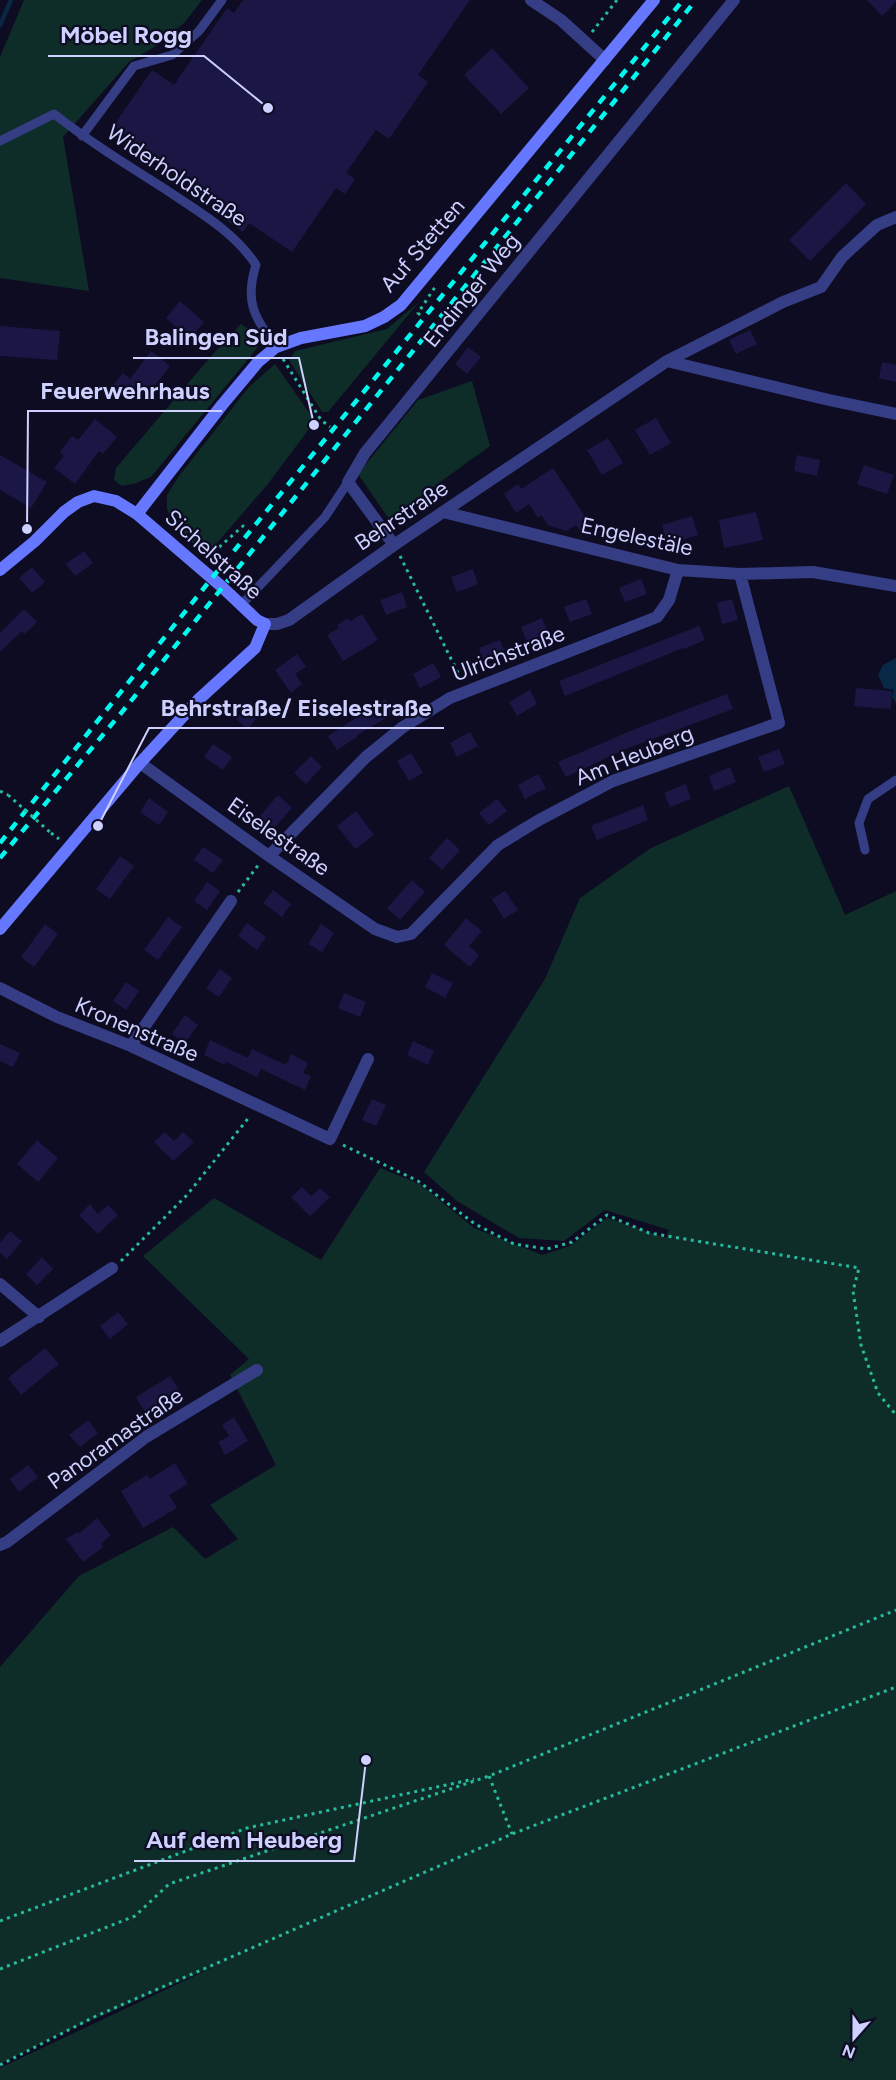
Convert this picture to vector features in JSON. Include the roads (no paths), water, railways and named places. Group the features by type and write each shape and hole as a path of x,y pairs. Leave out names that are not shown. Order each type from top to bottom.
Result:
{"street":[{"path":"531,0 561,20 605,60"},
{"name":"Auf Stetten","path":"137,514 222,405 258,362 276,347 301,338 365,326 401,305 654,0"},
{"name":"Endinger Weg","path":"348,482 365,453 734,0"},
{"name":"Behrstraße","path":"265,624 277,624 288,620 394,545 668,361 783,302 821,287 842,257 877,225 896,217"},
{"path":"668,361 896,414"},
{"path":"348,482 394,545"},
{"path":"1,568 78,502 94,496 116,501 137,514"},
{"name":"Engelestäle","path":"443,512 678,570 740,574 813,572 896,586"},
{"name":"Sichelstraße","path":"137,514 257,620 265,624"},
{"name":"Ulrichstraße","path":"269,856 366,757 403,727 450,698 657,617 669,600 678,570"},
{"name":"Am Heuberg","path":"397,937 411,934 498,845 539,820 613,781 779,723 740,574"},
{"path":"0,929 140,763 198,700 255,648 265,624"},
{"name":"Eiselestraße","path":"140,763 375,929 397,937"},
{"path":"131,1046 231,901"},
{"name":"Kronenstraße","path":"0,988 57,1017 131,1046 330,1139 368,1059"},
{"path":"0,1341 112,1268"},
{"path":"0,1284 39,1317"},
{"name":"Panoramastraße","path":"0,1545 146,1437 257,1370"}],"lane":[{"path":"82,136 134,66 172,55 199,31 222,0"},
{"name":"Widerholdstraße","path":"0,141 54,114 82,136 222,228 246,249 256,265 253,273 251,307 257,320 276,347"},
{"name":"Endinger Weg","path":"241,605 325,518 348,482"},
{"path":"865,850 859,824 868,799 896,780"}],"water":[{"path":"896,658 896,704 892,696 894,690 884,688 878,675 883,665"}],"waterway":[{"path":"0,25 11,0"}],"railway":[{"path":"0,843 212,578 683,0"},
{"path":"0,858 122,712 696,0"}],"place":[{"name":"Möbel Rogg","path":"268,108"},
{"name":"Balingen Süd","path":"314,425"},
{"name":"Feuerwehrhaus","path":"27,529"},
{"name":"Behrstraße/ Eiselestraße","path":"98,826"},
{"name":"Auf dem Heuberg","path":"366,1760"}]}
